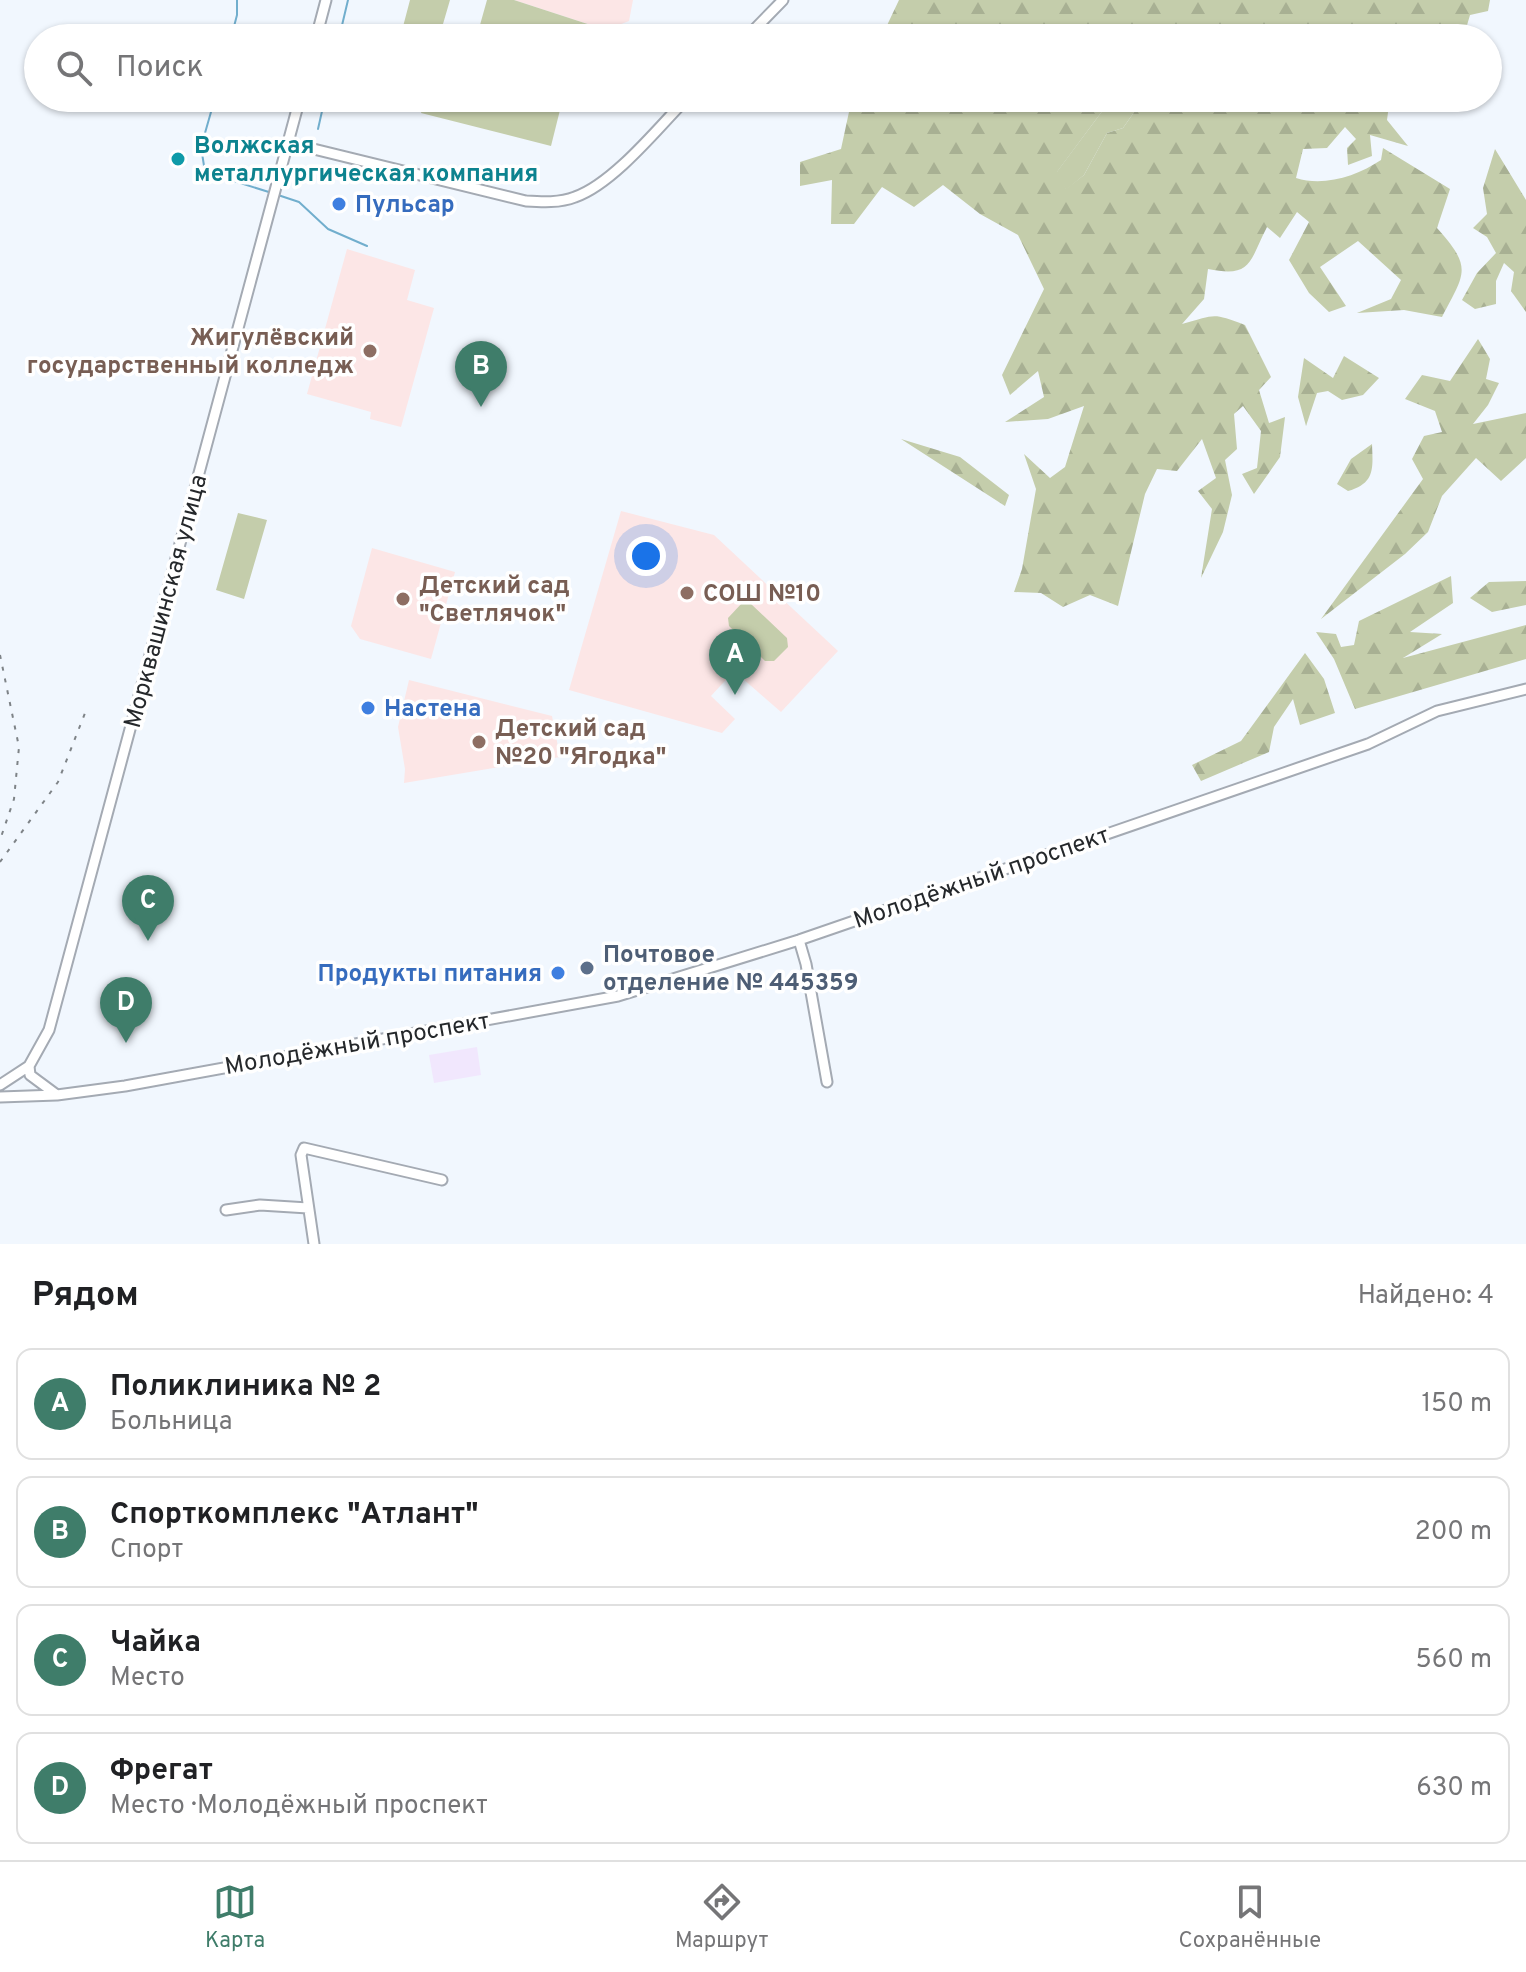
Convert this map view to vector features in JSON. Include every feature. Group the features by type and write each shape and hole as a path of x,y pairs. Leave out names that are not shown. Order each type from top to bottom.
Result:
{"street":[{"path":"320,24 326,0"},
{"path":"760,24 783,0"},
{"name":"Морквашинская улица","path":"0,1085 29,1066 49,1030 297,112"},
{"path":"289,143 526,201 544,202 575,198 600,184 673,112"},
{"name":"Молодёжный проспект","path":"0,1097 57,1095 125,1086 601,1001 799,940 1368,744 1437,711 1526,689"},
{"path":"799,940 827,1082"},
{"path":"29,1066 30,1075 57,1095"},
{"path":"314,1244 301,1155 304,1148 442,1180"},
{"path":"226,1210 260,1205 308,1208"}],"shaded area":[{"path":"514,0 633,0 629,21 621,24 588,24"},
{"name":"Жигулёвский государственный колледж","path":"347,249 415,270 407,300 434,308 401,427 370,419 371,412 307,394"},
{"name":"СОШ №10","path":"621,511 714,535 838,651 781,712 734,671 711,696 735,719 722,733 569,690"},
{"name":"Детский сад \"Светлячок\"","path":"372,548 455,572 431,659 360,639 351,626"},
{"name":"Детский сад №20 \"Ягодка\"","path":"409,680 552,716 560,757 404,783 405,769 398,727"},
{"path":"477,1047 481,1075 434,1083 429,1055"}],"green space":[{"path":"410,0 450,0 443,24 404,24"},
{"path":"487,0 514,0 588,24 480,24"},
{"path":"899,0 1490,0 1488,11 1470,15 1467,24 888,24"},
{"path":"421,112 560,112 551,146"},
{"path":"849,112 1102,112 1057,172 1066,189 1084,175 1107,133 1123,128 1134,112 1388,112 1387,120 1408,146 1370,135 1372,156 1348,165 1347,148 1356,139 1345,127 1327,148 1303,149 1296,178 1318,181 1351,175 1381,160 1383,148 1450,189 1437,228 1456,253 1462,271 1442,317 1404,310 1357,313 1391,299 1401,280 1358,241 1320,267 1346,306 1329,312 1309,293 1289,260 1309,222 1297,212 1280,238 1267,227 1252,258 1241,269 1208,269 1204,299 1182,324 1214,316 1245,325 1271,377 1259,390 1269,423 1285,417 1280,457 1254,494 1242,474 1257,468 1261,431 1243,406 1234,414 1237,449 1225,460 1232,495 1223,532 1201,578 1212,509 1198,491 1216,478 1202,439 1177,471 1157,469 1145,494 1118,606 1090,595 1063,607 1041,593 1014,592 1022,569 1036,489 1024,454 1050,478 1065,467 1084,406 1048,419 1005,422 1044,397 1038,371 1010,395 1002,375 1044,289 1018,235 980,214 943,185 914,207 882,187 854,224 831,224 832,180 800,186 800,162 841,149"},
{"path":"1102,112 1134,112 1123,128 1107,133 1084,175 1066,190 1056,173"},
{"path":"1495,149 1526,200 1526,312 1511,291 1514,272 1504,263 1496,281 1496,304 1475,309 1462,300 1477,273 1496,253 1487,237 1473,228 1487,214 1483,188"},
{"path":"1478,339 1490,359 1486,379 1499,383 1488,405 1473,424 1526,413 1526,458 1501,481 1476,458 1442,496 1428,532 1405,554 1321,619 1423,479 1412,459 1424,436 1442,432 1435,411 1405,399 1422,375 1450,381"},
{"path":"1344,356 1379,378 1363,395 1342,400 1328,391 1317,393 1306,426 1298,397 1304,358 1333,378"},
{"path":"901,439 960,457 1009,495 1005,506"},
{"path":"1372,444 1372,468 1368,479 1348,491 1337,484 1351,459"},
{"path":"238,513 267,520 244,599 216,590"},
{"path":"1451,576 1453,603 1410,632 1442,634 1403,658 1526,625 1526,659 1355,709 1334,659 1316,632 1336,634 1341,647 1354,645 1359,621"},
{"path":"1526,581 1526,605 1492,612 1470,598 1489,582"},
{"path":"742,603 750,603 787,638 788,647 774,661 765,661 729,626 728,618"},
{"path":"1305,653 1324,679 1335,713 1300,725 1293,699 1274,727 1269,752 1201,781 1192,765 1241,741"}],"waterway":[{"path":"235,24 237,0"},
{"path":"342,24 348,0"},
{"path":"211,112 201,147 205,172 272,193"},
{"path":"318,129 322,112"},
{"path":"278,195 299,202 328,229 367,246"}],"railway":[{"path":"0,655 19,747 14,799 0,840"},
{"path":"0,862 58,782 87,708"}],"place":[{"name":"Волжская металлургическая компания","path":"178,159"},
{"name":"Пульсар","path":"339,204"},
{"name":"Жигулёвский государственный колледж","path":"370,351"},
{"name":"Спорткомплекс \"Атлант\"","path":"481,407"},
{"name":"СОШ №10","path":"687,593"},
{"name":"Детский сад \"Светлячок\"","path":"403,599"},
{"name":"Поликлиника № 2","path":"735,695"},
{"name":"Настена","path":"368,708"},
{"name":"Детский сад №20 \"Ягодка\"","path":"479,742"},
{"name":"Чайка","path":"148,941"},
{"name":"Почтовое отделение № 445359","path":"587,968"},
{"name":"Продукты питания","path":"558,973"},
{"name":"Фрегат","path":"126,1043"}]}
